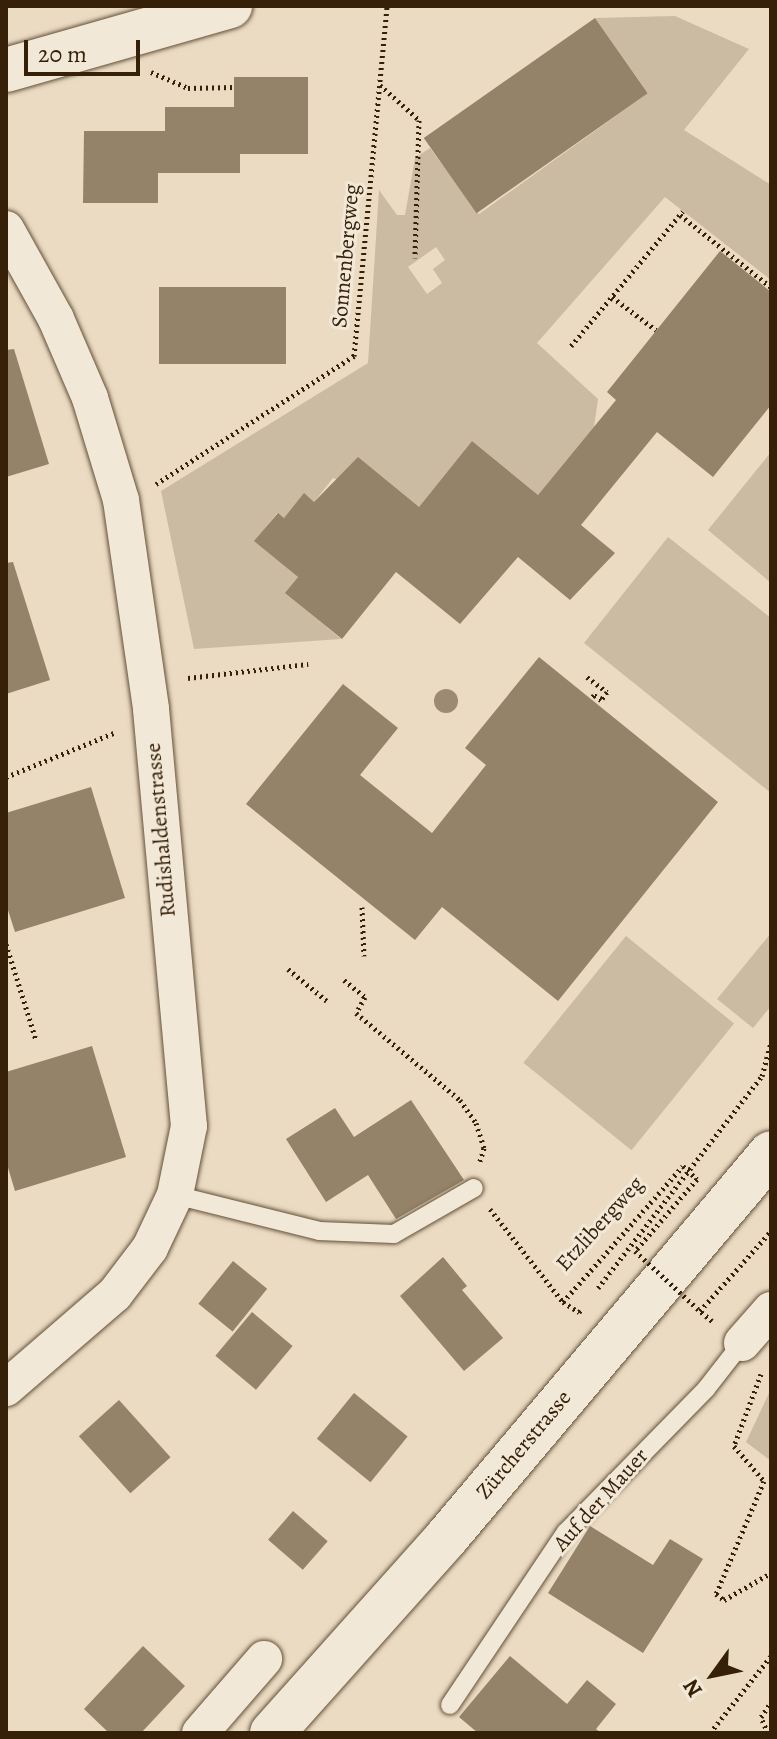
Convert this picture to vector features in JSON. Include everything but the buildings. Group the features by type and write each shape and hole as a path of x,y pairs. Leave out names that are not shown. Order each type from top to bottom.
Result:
{"main road":[{"path":"6,70 230,6"},
{"name":"Zürcherstrasse","path":"272,1733 447,1537 771,1153"}],"street":[{"name":"Rudishaldenstrasse","path":"6,229 73,358 121,500 151,709 171,953 187,1074 189,1126 175,1195 150,1248 115,1294 6,1388"},
{"name":"Auf der Mauer","path":"742,1343 771,1310"},
{"path":"200,1733 264,1659"}],"lane":[{"path":"175,1195 319,1231 394,1234 474,1188"},
{"name":"Auf der Mauer","path":"450,1705 566,1532 706,1389 742,1343"}],"path":[{"name":"Sonnenbergweg","path":"144,492 354,356 387,6"},
{"path":"143,62 151,72 188,88 234,87"},
{"path":"380,85 419,120 415,258"},
{"path":"571,346 682,213 771,287"},
{"path":"612,297 656,330"},
{"path":"188,678 308,664"},
{"path":"587,677 607,692 601,700 594,695 591,699"},
{"path":"6,777 128,727"},
{"path":"362,907 364,956"},
{"path":"6,944 36,1040"},
{"path":"288,969 327,1001"},
{"path":"344,980 365,997 356,1013 460,1100 476,1123 484,1148 474,1188"},
{"path":"563,1302 579,1312 762,1076 771,1043"},
{"name":"Etzlibergweg","path":"474,1188 563,1302 683,1166 697,1179 635,1251 700,1311 771,1231"},
{"path":"742,1343 763,1368 734,1446 764,1481 716,1594 724,1600 771,1573"},
{"path":"710,1733 771,1656"},
{"path":"768,1733 761,1717 771,1702"}],"shaded area":[{"path":"675,16 749,49 684,130 771,185 771,280 665,197 537,343 598,399 594,427 538,495 472,441 419,507 333,478 314,502 304,494 284,518 277,513 255,541 298,577 286,593 341,639 194,649 161,491 368,363 379,190 397,215 405,215 415,158 430,148 479,214 648,93 595,18","holes":["436,247 445,260 433,269 442,283 427,294 408,267"]},
{"path":"771,452 771,583 708,530"},
{"path":"668,537 771,618 771,793 584,643"},
{"path":"771,933 771,1006 753,1028 717,999"},
{"path":"626,936 734,1023 631,1150 523,1063"},
{"path":"771,1373 771,1461 746,1442 769,1393"}]}
